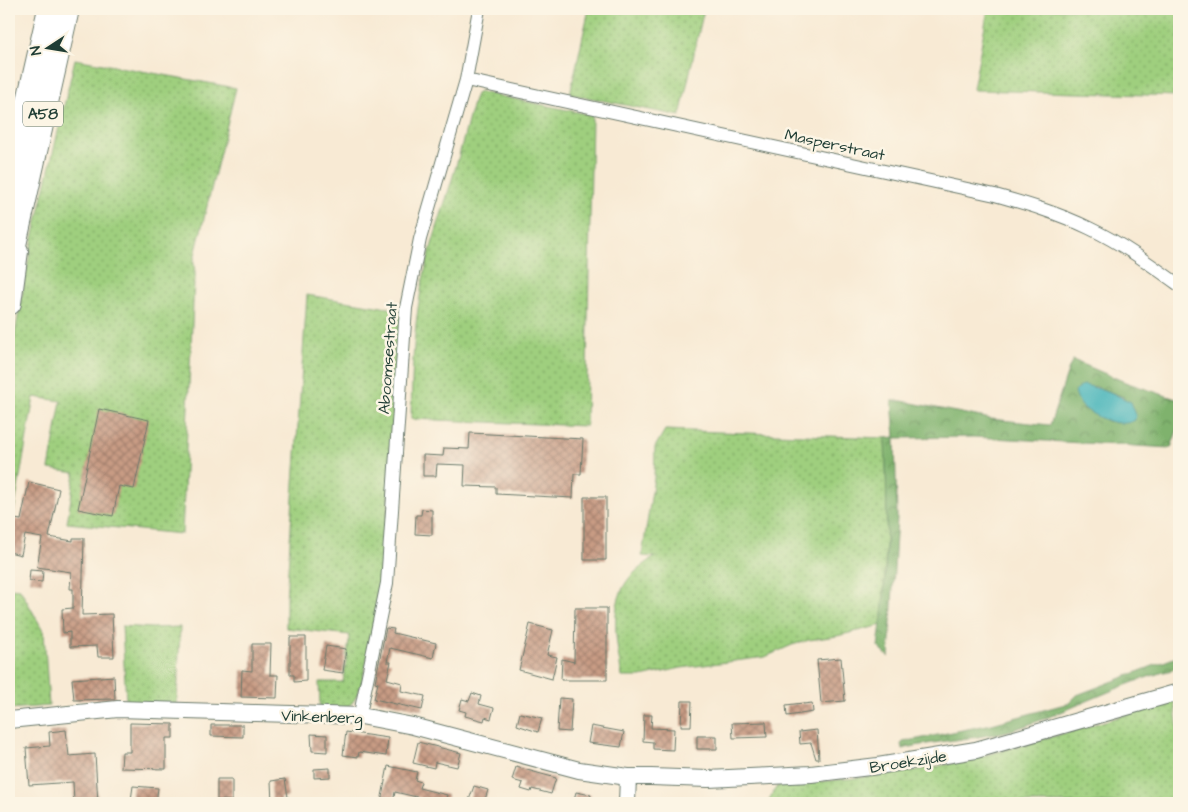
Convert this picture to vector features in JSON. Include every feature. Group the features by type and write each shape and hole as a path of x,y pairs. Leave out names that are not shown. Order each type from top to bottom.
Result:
{"highway":[{"name":"A58","path":"9,189 50,9"},
{"name":"A58","path":"9,267 67,9"},
{"name":"A58","path":"9,303 20,219"}],"street":[{"name":"Aboomsestraat","path":"361,716 387,584 406,308 420,239 466,80 479,9"},
{"name":"Masperstraat","path":"466,80 1004,197 1048,210 1090,228 1134,253 1179,285"},
{"name":"Broekzijde","path":"628,777 708,778 811,774 945,756 976,750 1179,692"},
{"name":"Vinkenberg","path":"9,720 118,709 361,716 412,726 579,770 628,777"},
{"path":"627,803 628,777"}],"green space":[{"path":"589,9 704,9 680,116 570,94"},
{"path":"988,9 1179,9 1179,96 974,90"},
{"path":"75,59 236,88 194,259 195,277 182,534 67,523 75,473 49,469 61,401 34,397 14,511 9,510 9,366 31,247"},
{"path":"480,92 592,115 586,426 411,419 412,371 418,306 424,275 474,99 476,94"},
{"path":"307,295 401,310 382,595 361,686 354,701 350,705 341,708 320,707 319,682 343,682 350,635 286,628 286,599"},
{"path":"1073,360 1125,382 1179,400 1179,425 1171,448 974,437 895,438 897,517 889,657 878,647 884,595 886,543 887,490 885,438 895,437 892,401 902,401 991,419 1050,425","holes":["1094,386 1124,397 1109,422 1083,408"]},
{"path":"665,430 885,438 886,532 882,625 837,636 809,640 765,657 681,668 641,677 622,677 616,639 616,612 624,587 631,576 655,557 642,556 654,478 655,447"},
{"path":"9,588 20,589 44,632 49,706 9,709"},
{"path":"122,626 180,627 177,704 126,702"},
{"path":"1179,656 1179,668 1139,680 1022,727 992,735 902,749 901,744 903,742 992,724 1069,703 1077,695"},
{"path":"1174,701 1179,738 1179,803 767,803 777,786 876,776 935,767 1025,744"}],"water":[{"path":"1085,385 1110,392 1131,402 1136,415 1135,420 1122,423 1107,421 1087,410 1080,403 1075,392 1080,386"}],"building":[{"path":"99,409 149,420 134,489 119,486 113,516 78,509"},
{"path":"470,433 583,439 581,474 574,474 573,498 496,494 496,487 464,486 465,465 437,464 436,476 423,476 423,455 443,456 444,448 469,449"},
{"path":"29,482 59,489 49,537 73,541 73,538 84,538 82,615 112,614 114,657 98,657 97,646 70,647 70,632 63,633 62,609 73,608 73,589 70,589 71,572 37,567 42,538 25,535 21,555 9,552 9,518 21,520"},
{"path":"584,497 606,497 606,560 584,560"},
{"path":"422,509 432,510 432,535 415,534 416,515 421,515"},
{"path":"30,570 43,571 42,582 29,581"},
{"path":"575,608 607,608 607,680 561,680 562,659 574,662"},
{"path":"530,624 553,630 547,655 557,657 552,679 519,670"},
{"path":"386,628 394,629 393,633 436,643 433,658 390,648 387,662 391,662 387,679 402,683 401,691 425,696 422,710 374,699 378,683 375,682"},
{"path":"290,637 306,637 306,681 294,682 294,675 290,675"},
{"path":"252,644 271,644 270,675 278,675 277,698 241,697 242,670 252,671"},
{"path":"326,646 346,649 343,673 322,670"},
{"path":"841,658 845,701 821,703 817,660"},
{"path":"114,676 115,699 74,700 72,679"},
{"path":"472,693 481,696 479,704 494,708 491,719 485,717 484,721 465,716 466,712 459,710 462,699 469,701"},
{"path":"559,698 572,699 570,732 557,731"},
{"path":"682,701 692,701 691,726 681,726"},
{"path":"812,703 813,712 787,716 786,705"},
{"path":"520,713 542,718 538,732 517,725"},
{"path":"644,715 652,715 651,728 674,729 673,750 653,749 653,742 643,741"},
{"path":"766,722 767,737 733,738 732,723"},
{"path":"130,723 173,724 173,738 166,738 166,769 121,768 122,752 130,752"},
{"path":"211,725 243,725 243,737 211,736"},
{"path":"591,726 624,732 621,747 588,743"},
{"path":"66,730 69,756 95,754 98,803 74,803 73,782 29,785 26,748 50,746 49,732"},
{"path":"817,730 819,759 816,759 811,743 800,744 799,732"},
{"path":"346,732 388,738 386,756 359,752 358,757 343,755"},
{"path":"311,734 327,735 327,752 312,751"},
{"path":"697,736 717,736 717,749 697,749"},
{"path":"418,742 461,753 457,767 435,762 434,768 413,763"},
{"path":"388,766 417,772 415,780 421,782 419,788 447,795 446,803 419,803 421,798 395,792 393,803 381,802"},
{"path":"516,767 556,778 551,794 532,789 531,792 521,789 523,783 512,780"},
{"path":"330,768 330,777 314,778 314,769"},
{"path":"217,779 232,779 232,801 217,800"},
{"path":"285,779 288,797 281,798 281,802 272,803 271,781"},
{"path":"133,786 158,788 156,803 131,800"},
{"path":"474,786 488,790 484,803 468,803"},
{"path":"576,792 591,795 589,803 573,803"}]}
